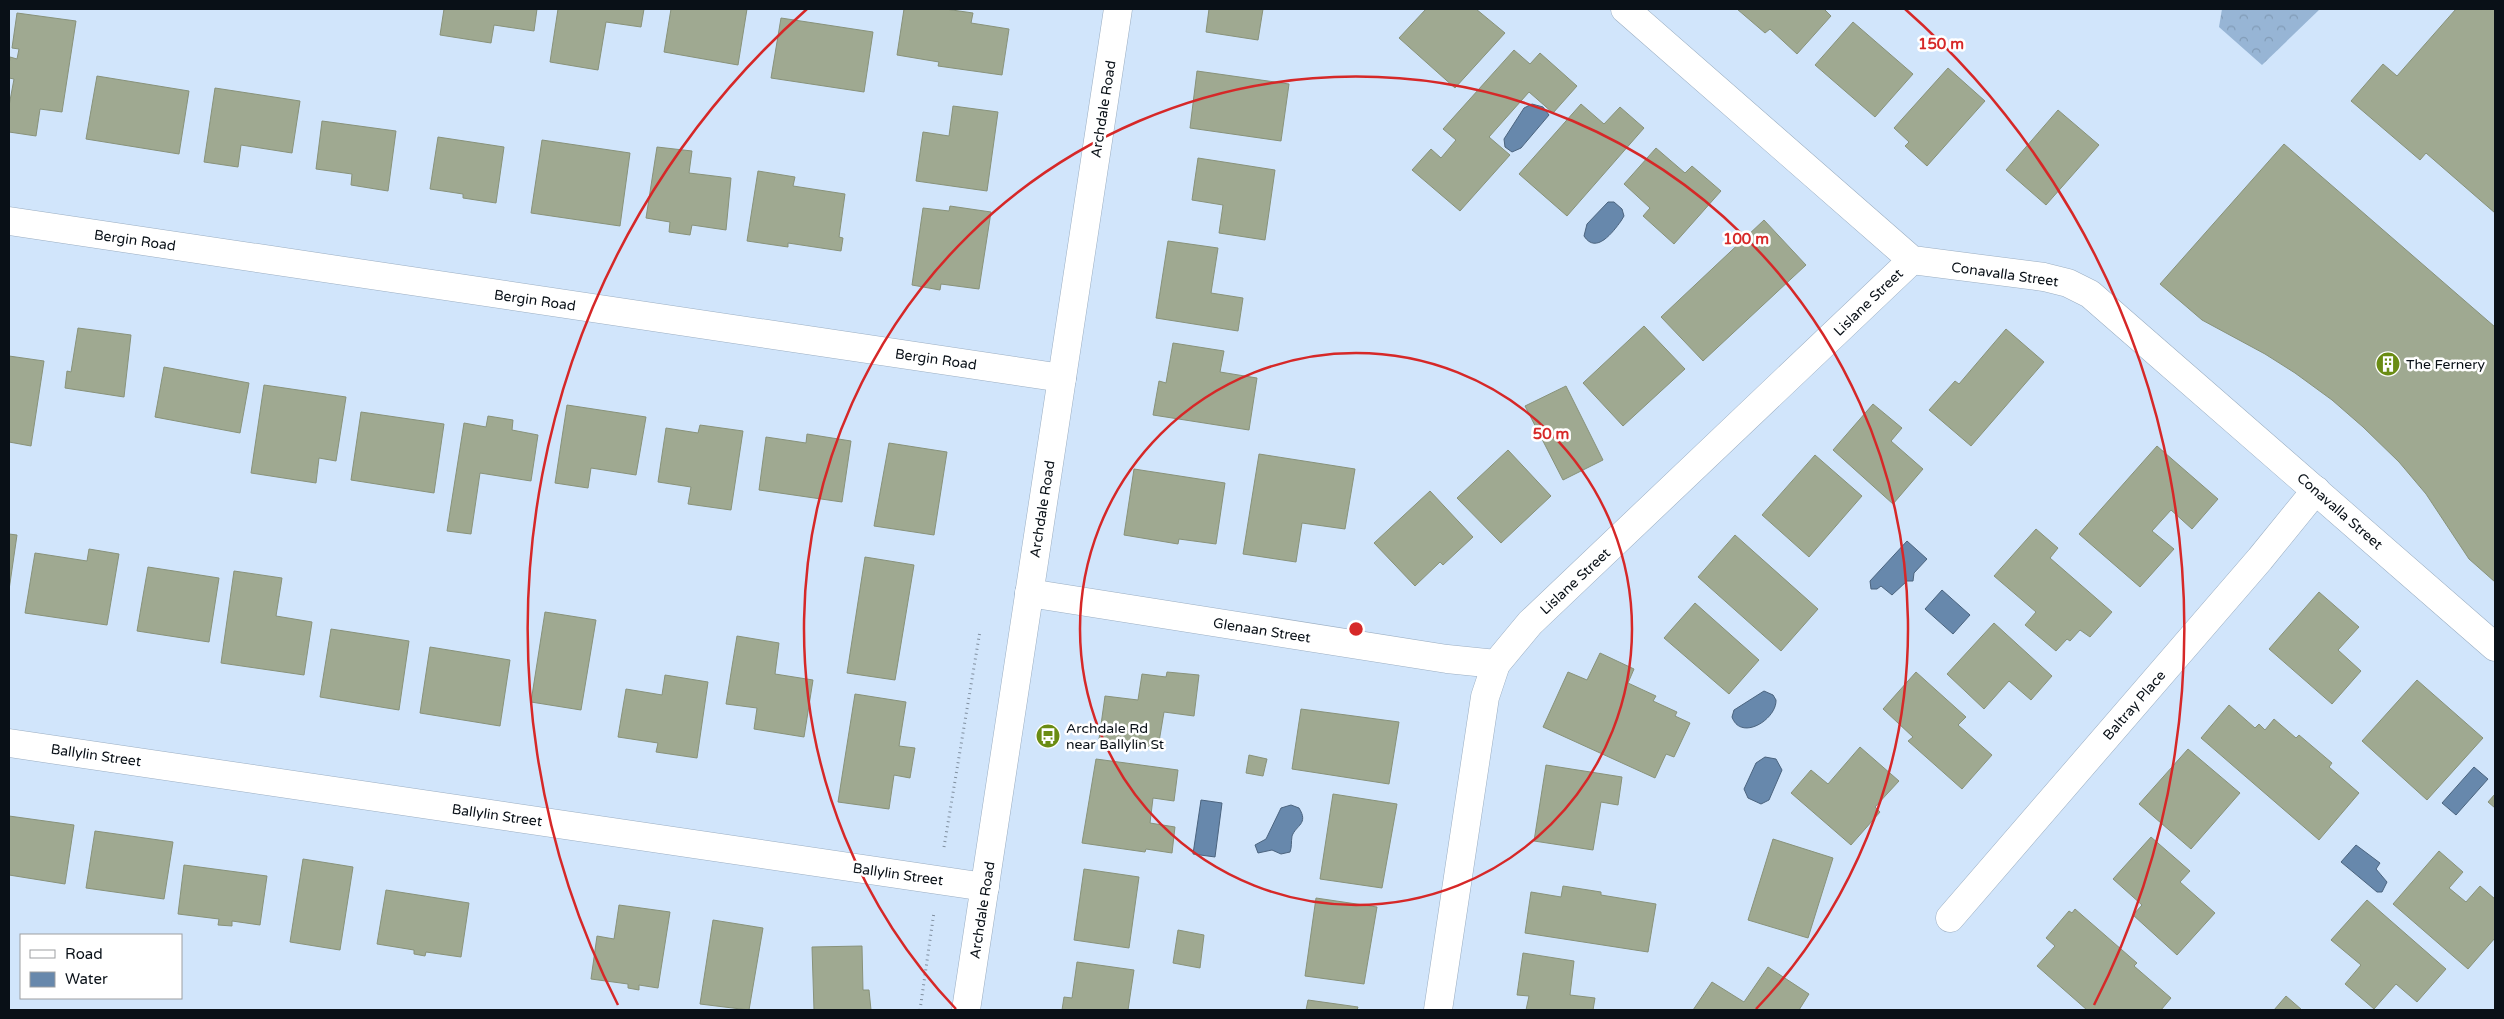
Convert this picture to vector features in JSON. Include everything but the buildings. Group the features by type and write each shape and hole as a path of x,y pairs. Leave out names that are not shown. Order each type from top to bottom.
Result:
{"street":[{"name":"Archdale Road","path":"966,1010 1118,9"},
{"path":"1625,9 1912,260"},
{"name":"Bergin Road","path":"9,222 1062,378"},
{"name":"Conavalla Street","path":"1912,260 2044,277 2068,283 2090,294 2495,647"},
{"name":"Lislane Street","path":"1438,1010 1486,697 1496,664 1530,624 1912,260"},
{"name":"Baltray Place","path":"1950,918 2260,559 2316,490"},
{"name":"Glenaan Street","path":"1029,594 1447,659 1496,664"},
{"name":"Ballylin Street","path":"9,742 985,887"}],"path":[{"path":"944,848 980,631"},
{"path":"920,1010 936,904"}],"green space":[{"path":"2222,9 2320,9 2262,65 2219,27"}],"water":[{"path":"1532,104 1543,107 1549,115 1521,148 1512,152 1505,147 1504,139 1524,108"},
{"path":"1608,202 1614,202 1622,209 1624,216 1614,231 1604,240 1599,243 1589,241 1584,236 1587,224"},
{"path":"1907,541 1927,559 1914,573 1913,581 1907,581 1892,595 1881,586 1877,589 1871,589 1870,581"},
{"path":"1942,590 1970,615 1953,634 1925,609"},
{"path":"1764,691 1773,695 1776,700 1771,714 1758,725 1750,728 1743,728 1737,724 1732,717 1734,710"},
{"path":"1765,757 1776,759 1782,770 1769,800 1761,804 1748,798 1744,789 1756,763"},
{"path":"2474,767 2488,779 2456,815 2442,803"},
{"path":"1201,800 1222,803 1215,857 1193,854"},
{"path":"1291,805 1299,808 1303,818 1292,836 1290,852 1281,854 1272,850 1258,853 1255,845 1266,839 1281,808"},
{"path":"2356,845 2380,863 2376,869 2387,882 2382,892 2377,892 2341,862"}],"place":[{"name":"The Fernery","path":"2388,364"},
{"name":"Archdale Rd near Ballylin St","path":"1048,736"}]}
